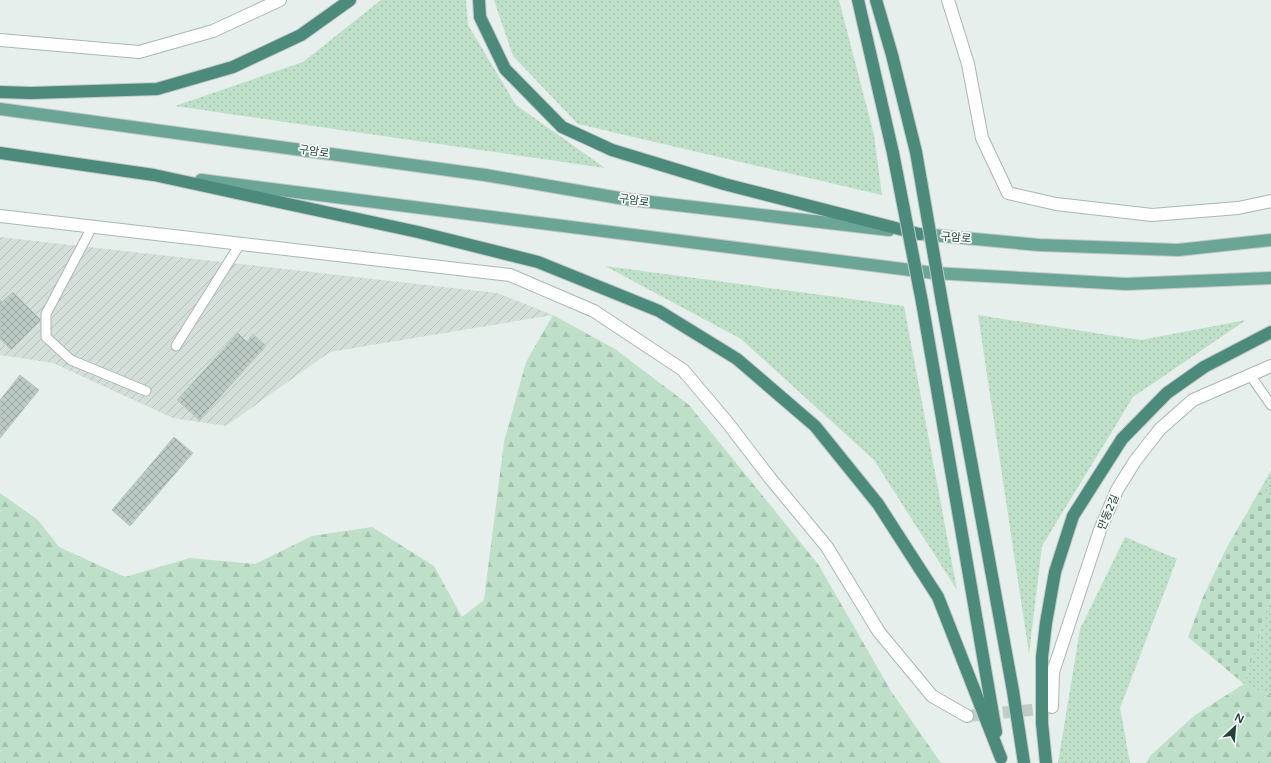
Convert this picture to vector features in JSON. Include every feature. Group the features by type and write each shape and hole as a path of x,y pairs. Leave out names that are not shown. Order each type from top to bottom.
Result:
{"highway":[{"path":"0,92 31,93 157,89 233,66 301,35 350,0"},
{"path":"479,0 480,17 505,69 562,127 612,150 717,182 919,234"},
{"path":"858,0 894,154 922,302 1001,760"},
{"path":"876,0 892,55 916,152 1013,691 1024,763"},
{"path":"0,153 154,175 418,232 538,262 659,310 737,359 815,426 878,504 938,597 1001,760"},
{"path":"1046,763 1042,723 1042,657 1055,572 1073,516 1122,438 1167,392 1204,367 1271,332"}],"main road":[{"name":"구암로","path":"0,109 485,175 625,199 919,234 1039,245 1178,250 1271,240"},
{"path":"154,175 934,273 1126,284 1271,278"}],"street":[{"path":"0,40 139,52 213,31 280,0"},
{"path":"948,0 968,64 982,138 1008,193 1056,204 1152,215 1238,208 1271,201"},
{"path":"0,216 510,275 594,311 683,370 727,422 770,478 827,547 880,632 932,696 967,716"},
{"name":"만동2길","path":"1052,708 1053,672 1100,530 1117,490 1135,461 1160,429 1193,400 1271,366"}],"lane":[{"path":"92,227 46,314 46,337 71,360 146,391"},
{"path":"176,346 240,244"},
{"path":"1250,375 1271,405"}],"shaded area":[{"path":"0,237 497,293 553,315 330,352 226,426 173,418 53,363 0,355"}],"green space":[{"path":"381,0 466,0 468,25 516,105 605,168 175,106 303,62"},
{"path":"494,0 839,0 874,135 882,195 578,124 513,56"},
{"path":"605,266 904,306 957,590 874,460 741,339"},
{"path":"553,315 615,349 689,405 818,564 891,691 941,763 0,763 0,493 38,520 59,547 125,577 190,558 255,564 312,536 372,527 434,566 462,617 484,600 504,442 526,362"},
{"path":"978,315 1141,340 1246,320 1133,397 1042,546 1029,654"},
{"path":"1271,470 1271,496 1259,492"},
{"path":"1259,492 1271,496 1271,599 1244,684 1188,637 1203,597 1227,547"},
{"path":"1125,537 1177,559 1120,708 1130,763 1058,763 1080,629"},
{"path":"1271,599 1271,696 1244,684"},
{"path":"1244,684 1271,696 1271,763 1146,763 1151,755 1195,715"}],"building":[{"path":"13,292 41,320 11,350 0,339 0,300 2,302"},
{"path":"238,333 247,342 253,334 266,346 199,420 177,400"},
{"path":"20,375 39,390 0,438 0,400"},
{"path":"174,437 193,453 130,526 112,510"}],"tunnel":[{"path":"967,716 1051,708"}]}
